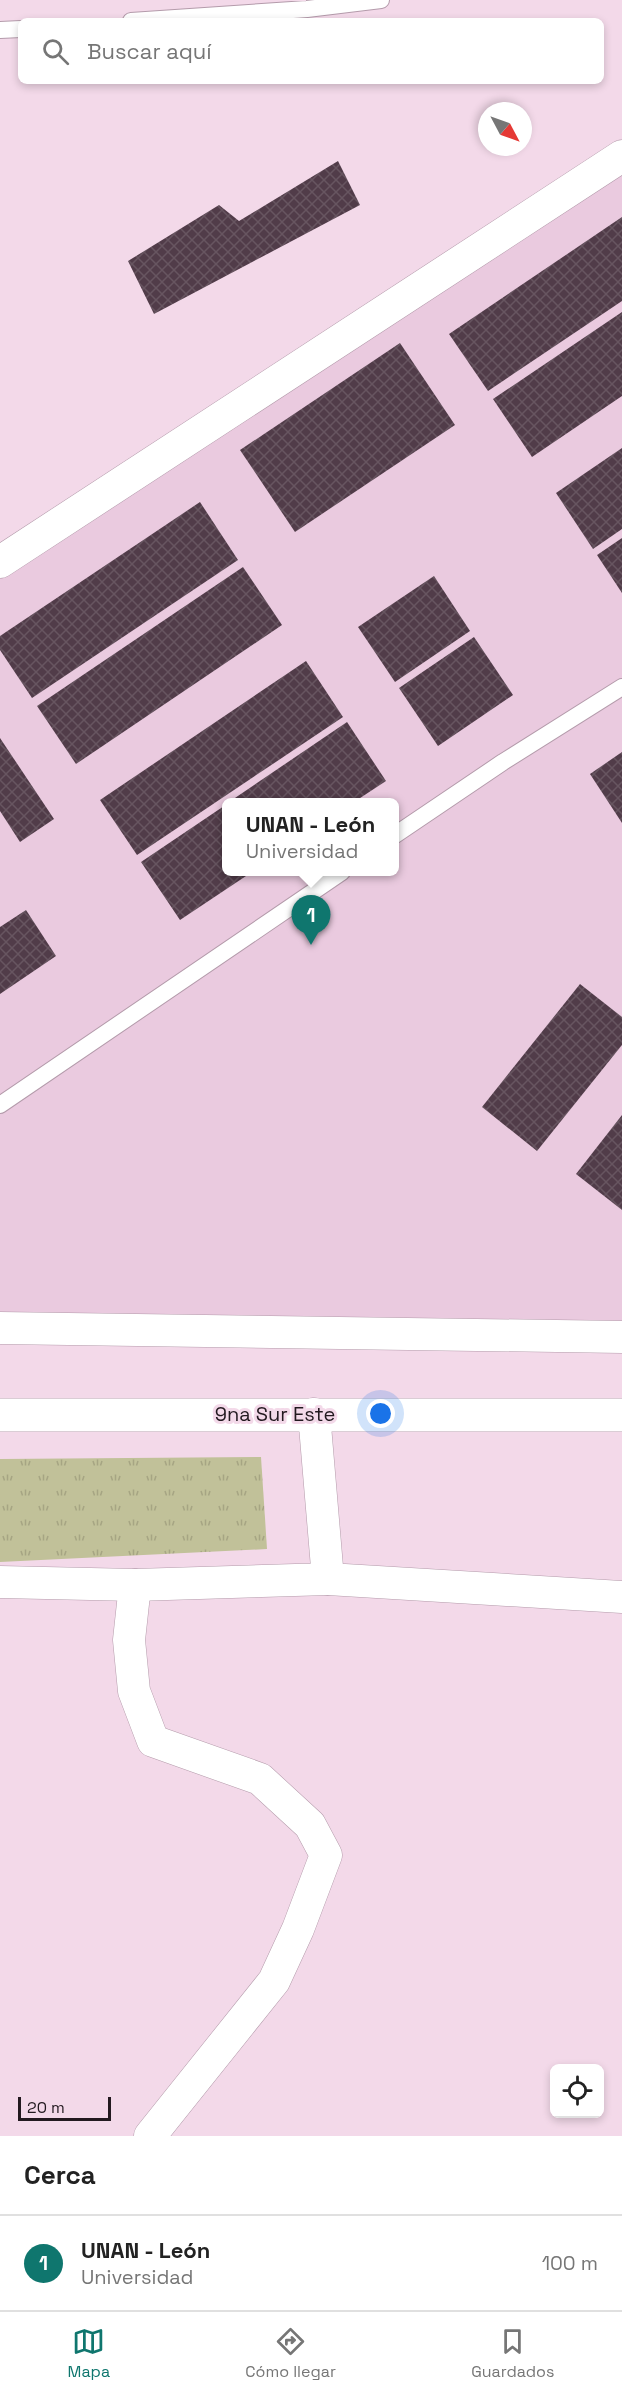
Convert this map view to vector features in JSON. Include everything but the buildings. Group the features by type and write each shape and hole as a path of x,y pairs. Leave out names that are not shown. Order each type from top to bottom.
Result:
{"street":[{"path":"0,562 622,156"},
{"path":"0,1328 622,1337"},
{"path":"314,1414 328,1579"},
{"name":"9na Sur Este","path":"0,1415 622,1415"},
{"path":"0,1582 135,1585 328,1579 622,1597"},
{"path":"135,1585 129,1640 134,1691 153,1740 260,1779 310,1825 326,1855 298,1929 274,1981 150,2136 135,2136"}],"lane":[{"path":"175,18 307,9 381,0"},
{"path":"0,30 18,28"},
{"path":"399,832 502,762 622,687"},
{"path":"0,1105 336,876"}],"shaded area":[{"path":"622,156 622,1337 0,1328 0,562"}],"green space":[{"path":"261,1457 267,1549 0,1562 0,1459"}],"place":[{"name":"UNAN - León","path":"311,945"}]}
